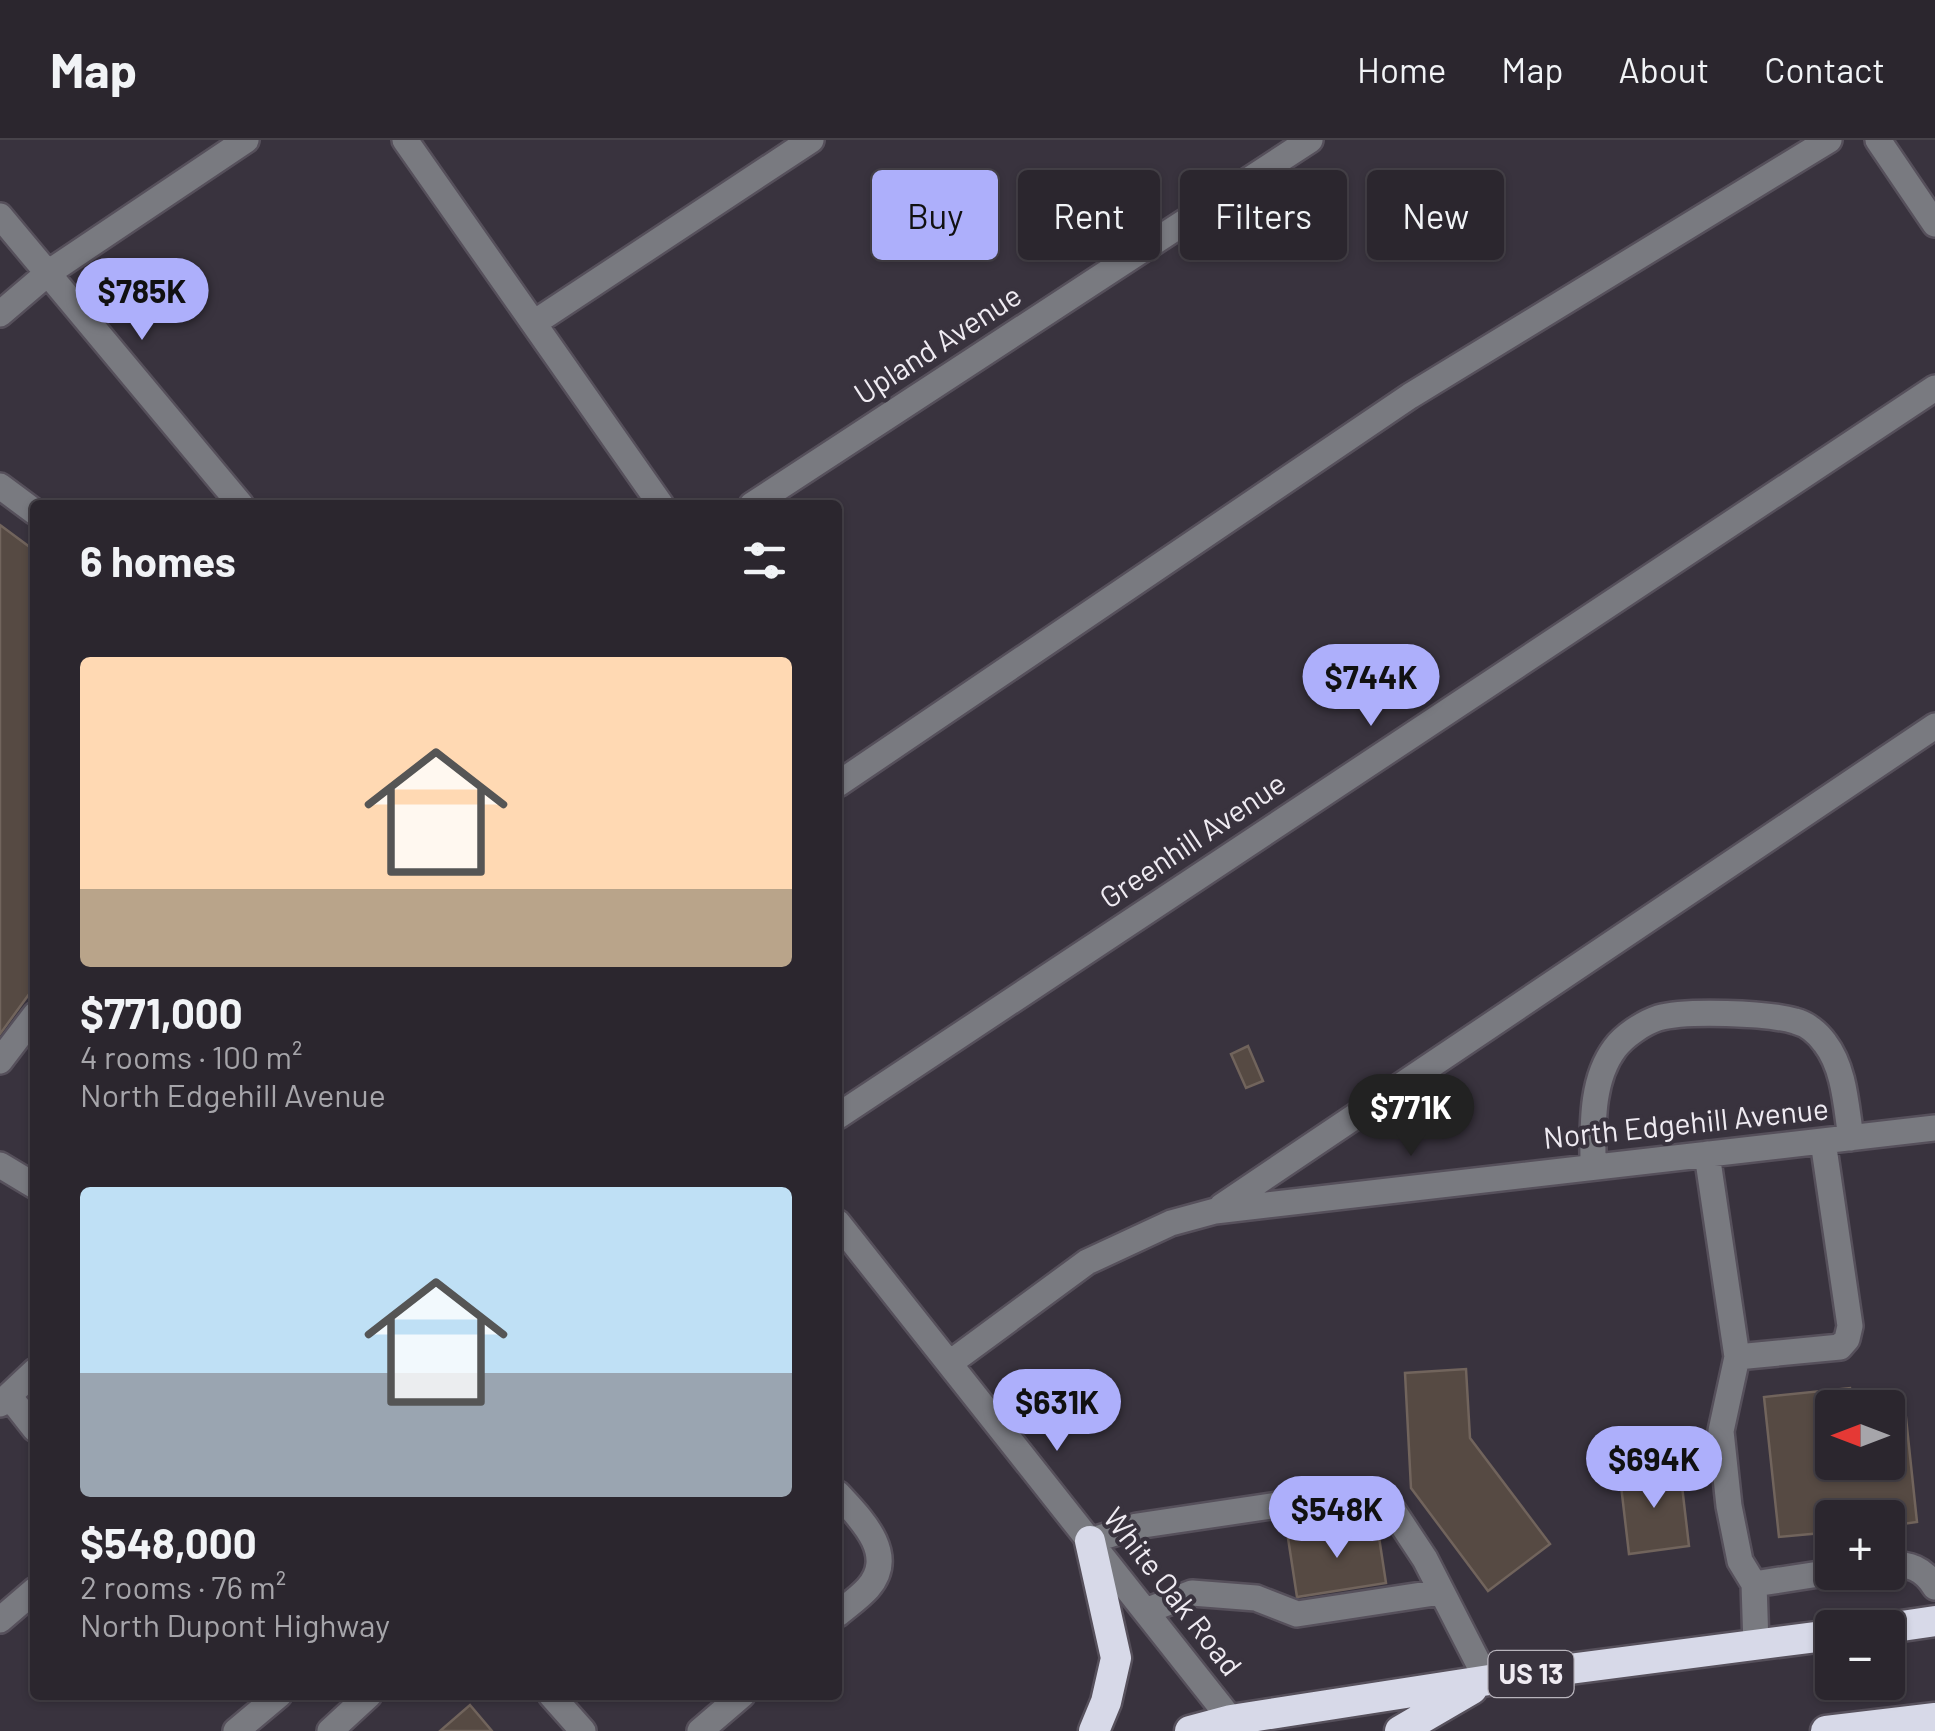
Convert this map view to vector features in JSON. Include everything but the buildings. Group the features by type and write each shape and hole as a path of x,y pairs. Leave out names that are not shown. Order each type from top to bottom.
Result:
{"highway":[{"path":"1090,1541 1116,1658 1106,1702 1094,1731"},
{"path":"1905,1625 1935,1621"},
{"name":"US 13","path":"1190,1731 1487,1680 1815,1637"},
{"path":"1400,1731 1487,1680"},
{"path":"1826,1731 1935,1718"}],"street":[{"path":"0,314 48,273 246,140"},
{"path":"405,140 658,500"},
{"path":"534,323 811,140"},
{"name":"Upland Avenue","path":"760,500 1310,140"},
{"path":"842,781 1410,396 1829,140"},
{"path":"1878,140 1935,224"},
{"path":"0,216 237,500"},
{"name":"Greenhill Avenue","path":"842,1113 1935,388"},
{"path":"0,486 30,508"},
{"path":"1215,1211 1935,726"},
{"path":"1592,1167 1594,1110 1602,1074 1614,1048 1657,1018 1679,1015 1751,1016 1794,1021 1809,1027 1825,1043 1838,1067 1851,1138"},
{"path":"0,1061 30,1022"},
{"name":"North Edgehill Avenue","path":"950,1363 1087,1262 1170,1223 1215,1211 1935,1128"},
{"path":"1737,1358 1840,1347 1848,1339 1850,1326 1823,1141"},
{"path":"1707,1154 1737,1358 1722,1431 1728,1506 1740,1561 1754,1584 1756,1645"},
{"path":"0,1165 30,1183"},
{"name":"White Oak Road","path":"842,1228 1146,1611 1231,1727"},
{"path":"30,1376 4,1400 30,1424"},
{"path":"1090,1541 1137,1526 1365,1492 1388,1503 1425,1558 1487,1680"},
{"path":"842,1498 872,1532 878,1552 877,1573 869,1587 842,1611"},
{"path":"1905,1565 1926,1574 1935,1587"},
{"path":"1754,1584 1815,1575"},
{"path":"1146,1611 1192,1593 1256,1598 1297,1614 1441,1592"},
{"path":"0,1620 30,1594"},
{"path":"236,1731 274,1700"},
{"path":"330,1731 363,1700"},
{"path":"556,1700 584,1731"},
{"path":"700,1731 726,1700"}]}
